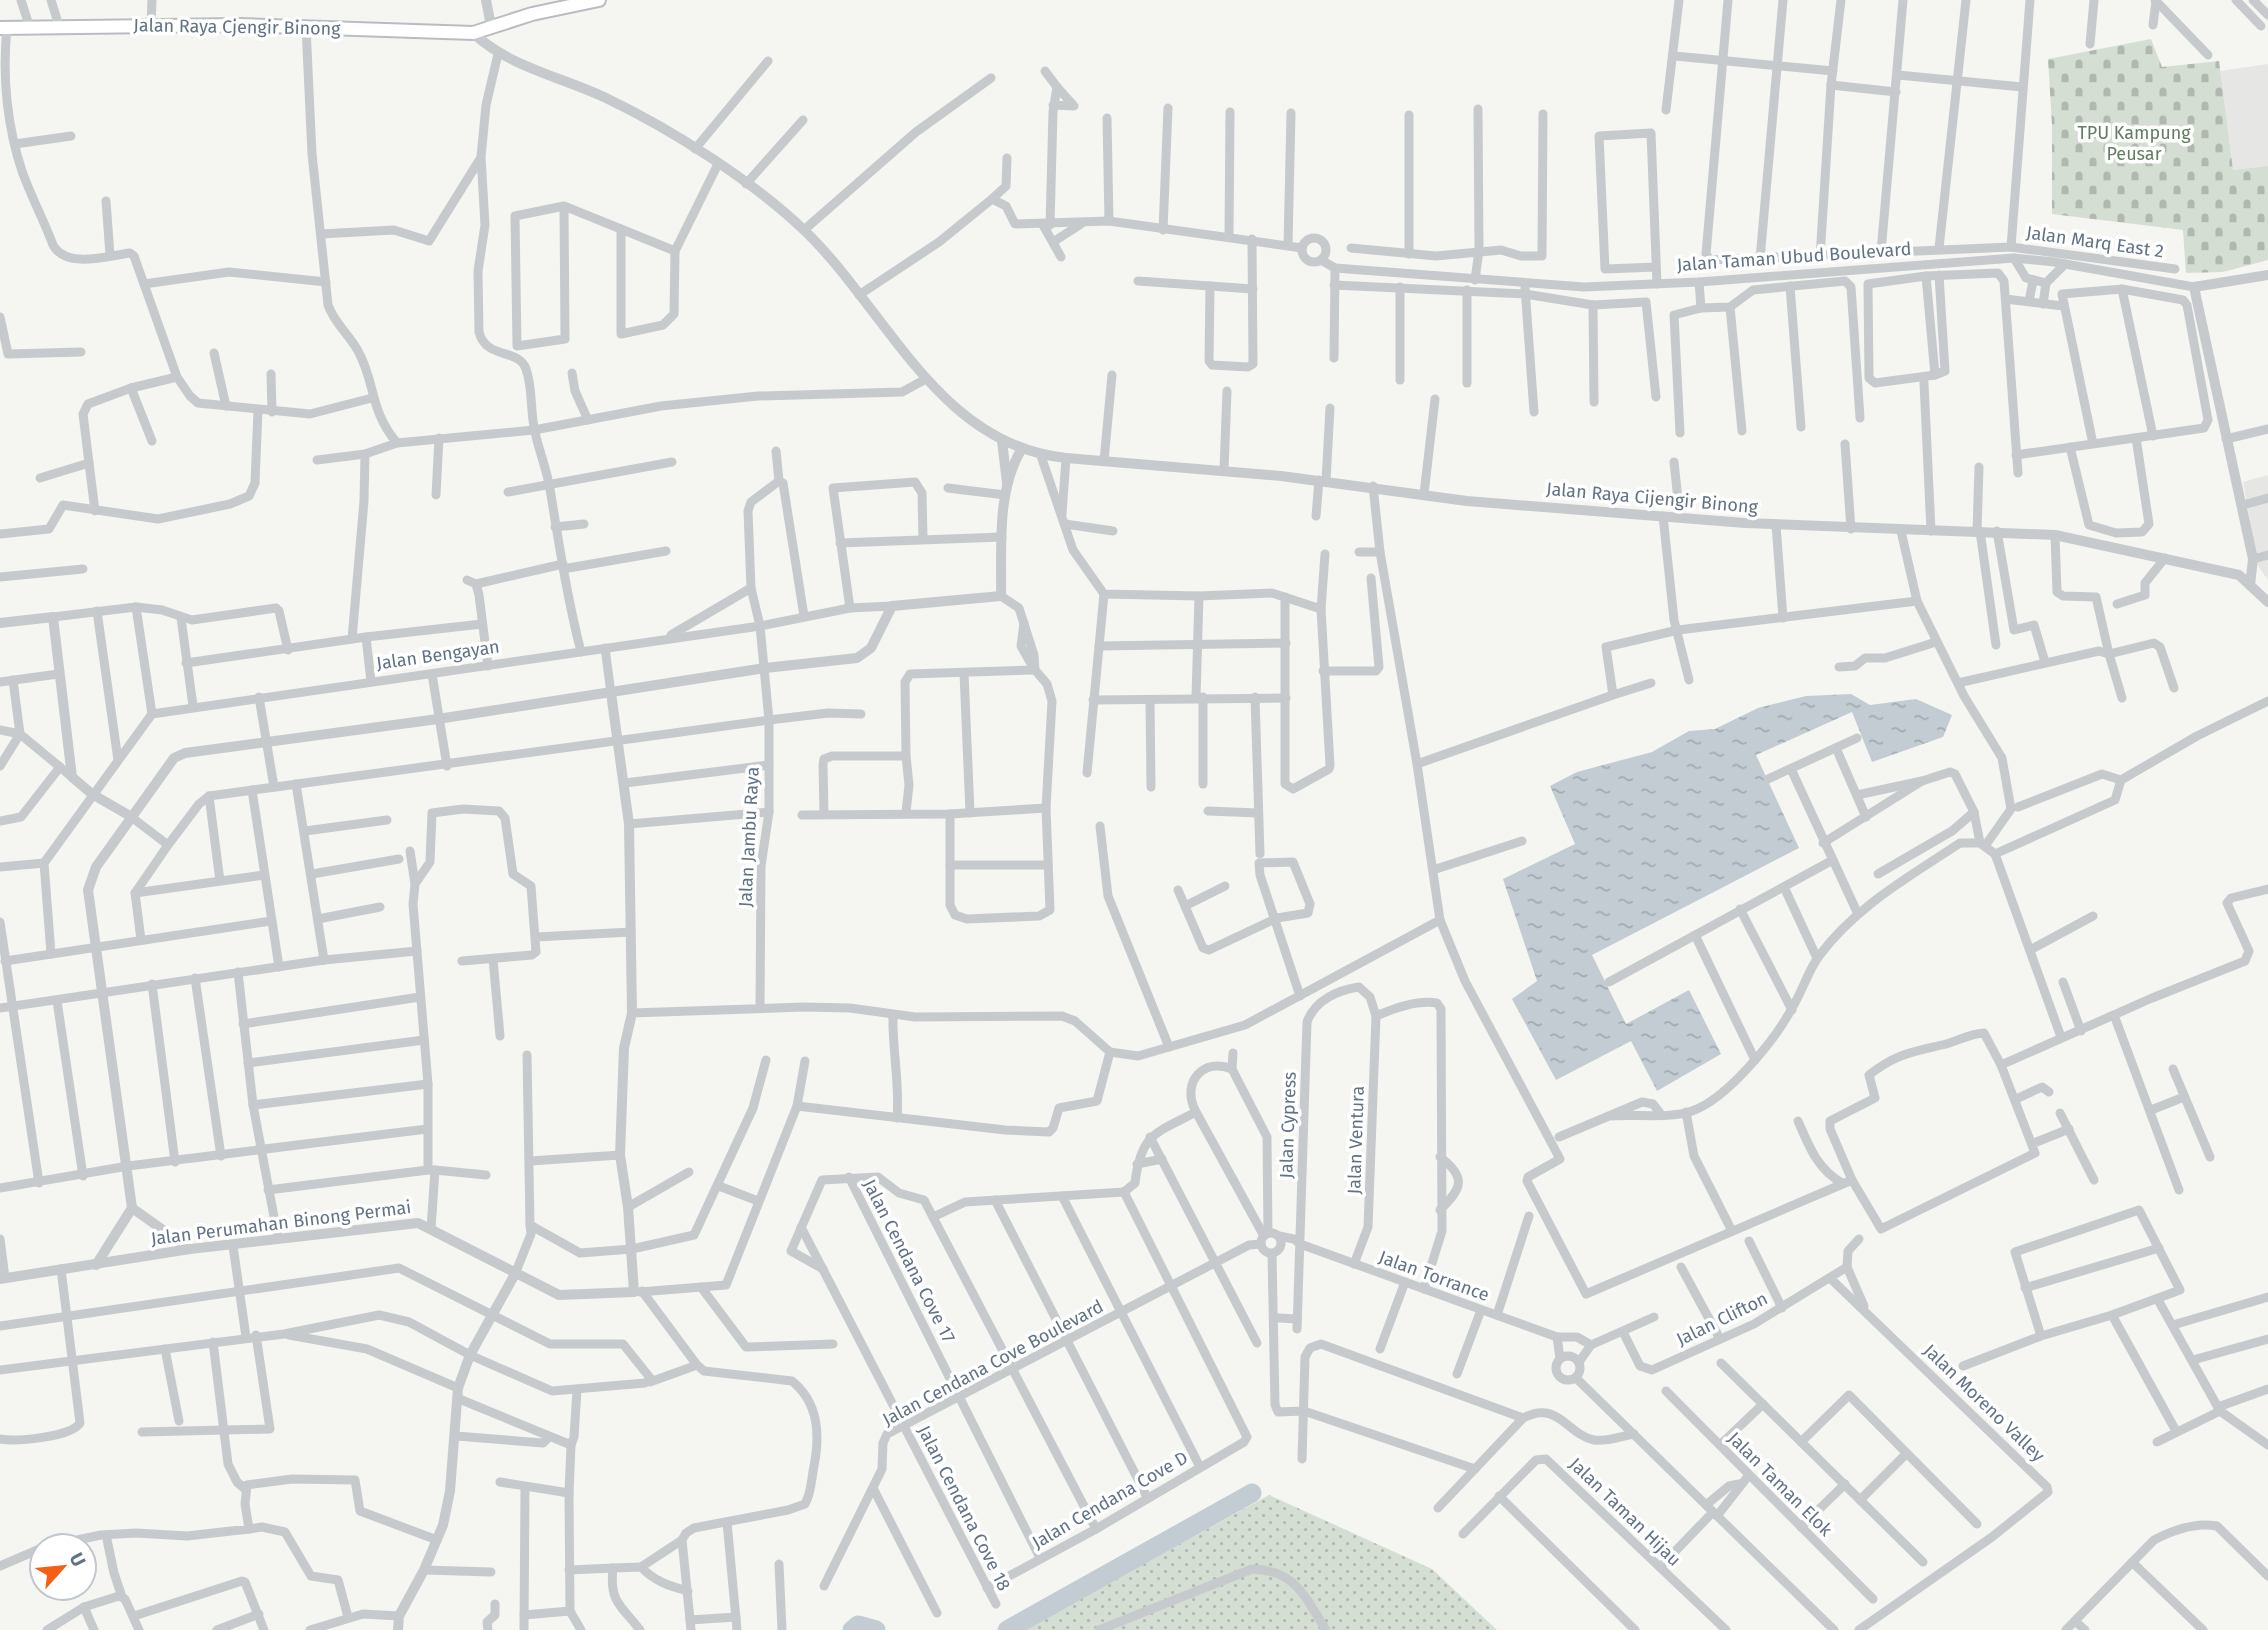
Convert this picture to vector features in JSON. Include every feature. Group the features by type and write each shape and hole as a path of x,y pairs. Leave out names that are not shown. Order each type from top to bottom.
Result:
{"main road":[{"path":"473,33 491,26 599,0"},
{"name":"Jalan Raya Cjengir Binong","path":"4,28 306,27 473,33"}],"street":[{"path":"21,0 30,28"},
{"path":"51,0 59,26"},
{"path":"150,26 152,0"},
{"path":"486,0 491,26"},
{"path":"1666,110 1675,56 1679,0"},
{"path":"1723,61 1728,0"},
{"path":"1760,259 1783,0"},
{"path":"1820,257 1831,85 1841,0"},
{"path":"1881,253 1903,0"},
{"path":"1939,248 1966,0"},
{"path":"2011,247 2030,0"},
{"path":"2090,44 2094,0"},
{"path":"2154,24 2156,0"},
{"path":"2156,0 2208,55"},
{"path":"2236,0 2261,26"},
{"path":"2253,0 2268,15"},
{"path":"306,27 312,154 326,282 333,319 359,352 372,398 386,430 397,443"},
{"path":"4,28 3,64 15,145 23,175 56,251 74,260 130,253 134,256 177,377 198,403 272,412 326,412 372,398"},
{"name":"Jalan Raya Cijengir Binong","path":"473,33 498,54 637,113 746,184 804,230 859,295 907,360 926,379 1002,440 1021,450 1041,456 1224,470 1373,486 1467,500 1680,518 1851,529 1997,531 2055,535 2239,575 2268,602"},
{"path":"498,54 486,105 481,157 485,225 478,271 479,332 481,340 492,350 519,359 526,369 534,430 550,486 555,527 581,652"},
{"path":"1675,56 1833,71"},
{"path":"695,149 768,61"},
{"name":"Jalan Marq East 2","path":"1723,61 1707,258 1820,257 1939,248 2011,247 2175,269"},
{"path":"1045,71 1074,106 1054,105"},
{"path":"1898,75 2022,87"},
{"path":"804,230 916,132 991,78"},
{"path":"1831,85 1896,92"},
{"path":"1057,87 1047,225 1061,257"},
{"path":"1163,230 1168,108"},
{"path":"1475,280 1479,250 1478,109"},
{"path":"1228,236 1230,112"},
{"path":"1288,244 1291,113"},
{"path":"1351,248 1436,256 1479,250 1501,250 1521,256 1544,254 1543,114"},
{"path":"1409,115 1409,254"},
{"path":"1107,118 1110,221"},
{"path":"746,184 803,120"},
{"path":"1656,267 1605,269 1599,136 1651,133 1657,284"},
{"path":"15,145 71,136"},
{"path":"321,234 394,230 429,241 481,157"},
{"path":"1007,158 1006,206 1015,224 1110,221 1302,248"},
{"path":"621,229 621,334 663,325 674,314 675,251 718,164"},
{"path":"859,295 939,242 1006,186"},
{"path":"992,199 1006,206"},
{"path":"106,201 110,255"},
{"path":"564,206 565,339 517,346 515,216 564,206 675,251"},
{"path":"1053,243 1083,223"},
{"path":"1210,286 1209,361 1212,365 1248,367 1253,364 1252,239"},
{"path":"1309,239 1321,240 1326,250 1321,260 1313,262 1306,259 1302,248 1309,239"},
{"path":"2014,258 2022,274 2033,281 2046,283"},
{"name":"Jalan Taman Ubud Boulevard","path":"1321,260 1335,268 1584,287 1699,282 2014,258 2065,264 2194,287 2268,275"},
{"path":"2043,304 2046,283 2065,264"},
{"path":"1334,358 1335,268"},
{"path":"144,284 229,272 326,282"},
{"path":"1939,275 1945,371 1935,375 1875,383 1869,378 1868,284 1926,276 1939,275 1998,273 2004,281 2006,299 2018,473"},
{"path":"1926,276 1935,375"},
{"path":"1138,281 1252,289"},
{"path":"1680,433 1672,319 1677,314 1701,308 1730,307 1753,290 1845,281 1851,287 1860,418"},
{"path":"2029,301 2033,281"},
{"path":"1699,282 1701,308"},
{"path":"1525,283 1534,412"},
{"path":"1334,285 1525,294 1592,304 1643,301 1648,304 1656,397"},
{"path":"1790,286 1801,427"},
{"path":"1400,287 1400,380"},
{"path":"2194,287 2253,559 2250,585"},
{"path":"2016,455 2153,436 2204,428 2208,424 2187,305 2183,300 2122,289 2064,292 2063,306 2093,444"},
{"path":"2122,289 2153,436"},
{"path":"1467,290 1467,383"},
{"path":"2006,299 2063,306"},
{"path":"1592,304 1594,402"},
{"path":"1730,307 1742,431"},
{"path":"0,317 8,354 81,352"},
{"path":"214,353 226,406"},
{"path":"572,373 575,391 588,420"},
{"path":"271,374 272,412"},
{"path":"1104,461 1112,375"},
{"path":"95,511 83,414 86,408 96,400 131,388 177,377"},
{"path":"317,460 365,454 397,443 534,430 661,406 758,396 902,392 926,379"},
{"path":"1924,383 1931,531"},
{"path":"131,388 152,442"},
{"path":"1224,470 1227,391"},
{"path":"1424,494 1435,399"},
{"path":"1316,516 1330,408"},
{"path":"0,534 49,529 63,505 158,519 230,504 249,496 254,483 258,410"},
{"path":"2226,439 2268,429"},
{"path":"436,495 439,438"},
{"path":"2070,447 2089,525 2116,533 2143,532 2149,524 2136,438"},
{"path":"950,814 950,905 955,915 967,919 1045,915 1050,911 1046,808 1052,701 1047,684 1035,670 1034,655 1019,608 1001,596 1006,489 1002,440"},
{"path":"1845,444 1851,529"},
{"path":"1006,489 1021,450"},
{"path":"776,451 804,616"},
{"path":"352,639 358,543 364,501 365,454"},
{"path":"1041,456 1073,550 1104,594 1087,773"},
{"path":"1063,520 1066,458"},
{"path":"1674,462 1680,518"},
{"path":"40,478 89,463"},
{"path":"508,492 672,463"},
{"path":"1979,467 1978,531 1986,566 1996,645"},
{"name":"Jalan Jambu Raya","path":"760,1008 761,866 769,812 769,720 760,626 751,588 749,505 779,481"},
{"path":"850,608 833,488 839,485 915,482 922,493 923,538"},
{"path":"1373,486 1380,552 1417,764 1440,920 1465,981 1560,1160 1528,1177 1527,1181 1583,1292 1590,1294 1847,1181"},
{"path":"948,488 1006,489"},
{"path":"2242,505 2268,498"},
{"path":"1663,516 1674,620 1689,680"},
{"path":"1063,520 1113,531"},
{"path":"555,527 584,524"},
{"path":"1776,525 1783,618"},
{"path":"1559,1137 1648,1101 1660,1113 1686,1112 1707,1102 1755,1060 1791,1010 1818,958 1857,912 1960,843 1983,844 2007,818 2011,809 1998,747 1958,683 1917,601 1901,531"},
{"path":"1997,531 2014,630 2034,625 2045,662"},
{"path":"2055,535 2057,592 2063,596 2096,597 2122,698"},
{"path":"840,543 1002,537"},
{"path":"488,666 472,582 666,551"},
{"path":"1359,552 1380,552"},
{"path":"1285,597 1285,784 1293,789 1329,769 1321,609 1325,554"},
{"path":"2239,575 2253,559 2268,555"},
{"path":"2117,604 2145,595 2145,583 2165,558"},
{"path":"1986,566 2003,565"},
{"path":"0,577 83,569"},
{"path":"1323,671 1376,671 1379,667 1371,578"},
{"path":"668,637 751,588"},
{"path":"1104,594 1199,596 1256,593 1285,597 1321,609"},
{"name":"Jalan Bengayan","path":"152,714 193,706 488,666 668,637 760,626 850,608 1001,596"},
{"path":"1199,596 1203,784"},
{"path":"1613,695 1606,647 1678,630 1917,601"},
{"path":"96,1265 132,1208 104,991 95,946 90,878 130,816 180,755 438,719 765,668 857,658 871,648 892,606"},
{"path":"0,623 136,607 162,610 192,620 276,608 288,650"},
{"path":"51,954 44,863 152,714 136,607"},
{"path":"97,611 118,760"},
{"path":"53,617 72,777"},
{"path":"181,618 193,706"},
{"path":"186,663 288,650 366,636 482,624"},
{"path":"366,636 371,682"},
{"path":"1839,667 1855,666 1865,658 1885,658 1936,642"},
{"path":"1100,646 1286,643"},
{"path":"1958,683 2045,662 2099,651 2109,654 2154,643 2160,647 2174,688"},
{"path":"569,1570 641,1567 682,1540 686,1533 694,1528 805,1504 810,1494 818,1450 815,1414 801,1388 792,1381 704,1371 696,1365 638,1292 620,1155 624,1048 632,1013 629,824 605,648"},
{"path":"906,812 909,785 906,756 906,677 1035,670"},
{"path":"964,673 970,813"},
{"path":"0,682 58,674"},
{"path":"432,674 447,766"},
{"path":"0,766 20,734 13,680"},
{"path":"1417,764 1651,682"},
{"path":"259,697 274,787"},
{"path":"1255,697 1260,854"},
{"path":"1093,700 1286,698"},
{"path":"1150,700 1151,787"},
{"path":"1995,854 2115,800 2121,780 2196,736 2268,701"},
{"path":"141,940 135,893 199,804 209,796 447,766 769,720 828,713 861,714"},
{"path":"0,730 20,734 92,794 130,816 168,845"},
{"path":"1768,779 1857,738"},
{"path":"1836,748 1866,817"},
{"path":"824,814 824,759 906,756"},
{"path":"625,783 769,765"},
{"path":"0,821 21,817 60,766"},
{"path":"1791,769 1831,861 1857,912"},
{"path":"1857,795 1922,782 1950,772 1955,774 1974,812 1983,844 1995,854 2061,1037"},
{"path":"2018,807 2102,774 2121,780"},
{"path":"1823,843 1922,782"},
{"path":"296,784 324,960"},
{"path":"252,790 279,967"},
{"path":"209,796 220,881"},
{"path":"802,815 906,812 950,814 1046,808"},
{"path":"415,884 430,862 432,813 453,809 499,811 505,817 513,875 531,886 535,954 462,961"},
{"path":"1208,811 1258,813"},
{"path":"629,824 769,812"},
{"path":"1878,874 1952,831 1974,812"},
{"path":"305,831 387,820"},
{"path":"1101,826 1108,896 1169,1047"},
{"path":"1952,831 1960,843"},
{"path":"1433,870 1522,841"},
{"path":"410,851 415,884 417,951 428,1084 431,1229"},
{"path":"312,874 399,859"},
{"path":"1609,982 1831,861"},
{"path":"1178,890 1206,950 1277,918 1305,914 1310,910 1293,862 1259,863 1260,875 1277,918 1300,996"},
{"path":"0,867 44,863"},
{"path":"950,865 1048,864"},
{"path":"135,893 264,875"},
{"path":"1185,906 1224,886"},
{"path":"1784,887 1818,958"},
{"path":"2001,1065 2061,1037 2245,961 2249,951 2227,903 2231,898 2268,890"},
{"path":"318,919 380,907"},
{"path":"1740,909 1791,1010"},
{"path":"2030,950 2093,916"},
{"path":"632,1013 760,1008 850,1009 946,1018 1012,1014 1062,1016 1075,1021 1110,1052 1138,1056 1245,1025 1440,920"},
{"path":"5,961 271,921"},
{"path":"0,922 39,1182"},
{"path":"536,937 631,932"},
{"path":"1695,935 1755,1060"},
{"path":"0,1008 324,960 417,951"},
{"path":"493,959 500,1036"},
{"path":"238,972 253,1105 278,1238"},
{"path":"195,978 221,1156"},
{"path":"2063,982 2081,1031"},
{"path":"152,984 175,1162"},
{"name":"Jalan Cypress","path":"1279,1318 1297,1324 1307,1022 1319,1004 1340,990 1359,988 1370,997 1376,1016"},
{"path":"243,1024 420,997"},
{"path":"57,1001 83,1175"},
{"path":"1376,1016 1396,1007 1428,1002 1437,1003 1441,1009 1442,1231 1439,1248 1424,1289"},
{"path":"893,1015 892,1046 898,1101 897,1118"},
{"path":"2115,1015 2179,1190"},
{"name":"Jalan Ventura","path":"1354,1264 1368,1227 1376,1016"},
{"path":"1984,1033 2001,1065 2034,1143 2035,1153 1881,1229 1847,1181 1830,1129 1830,1121 1875,1098 1869,1075 1887,1060 1903,1052 1951,1042 1968,1034 1984,1033"},
{"path":"248,1062 424,1040"},
{"path":"797,1106 1049,1132 1053,1128 1059,1108 1097,1101 1110,1052"},
{"path":"1233,1053 1231,1069 1267,1137 1263,1250 1289,1250 1300,1244"},
{"path":"398,1630 399,1616 437,1540 450,1491 458,1393 470,1355 515,1274 531,1234 527,1055"},
{"path":"530,1225 580,1253 632,1249 694,1235 753,1108 766,1060"},
{"path":"638,1292 726,1285 797,1106 805,1061"},
{"path":"1231,1069 1223,1065 1214,1066 1192,1079 1189,1086 1196,1112 1264,1238"},
{"path":"2174,1069 2210,1157"},
{"path":"253,1105 428,1084"},
{"path":"2016,1099 2042,1087 2049,1093"},
{"path":"2151,1110 2184,1097"},
{"path":"933,1217 965,1202 1124,1192 1135,1183 1137,1164 1150,1137 1196,1112"},
{"path":"1686,1112 1695,1156 1732,1231"},
{"path":"2060,1113 2094,1180"},
{"path":"1798,1121 1819,1165 1847,1181"},
{"path":"0,1188 128,1166 427,1129"},
{"path":"2034,1143 2069,1129"},
{"path":"1150,1137 1257,1343"},
{"path":"530,1161 620,1155"},
{"path":"1440,1157 1453,1166 1459,1182 1455,1195 1440,1210"},
{"path":"1137,1164 1162,1160"},
{"path":"268,1190 431,1170 486,1175"},
{"path":"628,1207 689,1172"},
{"path":"823,1269 791,1251 822,1180 849,1177 883,1178 900,1193 924,1200 1096,1529"},
{"name":"Jalan Cendana Cove 17","path":"849,1177 1040,1558"},
{"path":"719,1186 758,1201"},
{"path":"1124,1192 1171,1286"},
{"path":"1062,1196 1200,1467"},
{"path":"995,1200 1147,1497"},
{"path":"132,1208 190,1249"},
{"path":"1963,1366 2041,1336 2158,1300 2180,1290 2140,1210 2018,1248 2014,1256 2041,1336"},
{"path":"1497,1315 1529,1216"},
{"name":"Jalan Perumahan Binong Permai","path":"3,1279 190,1249 233,1247 278,1238 418,1223 559,1295 638,1292"},
{"name":"Jalan Cendana Cove 18","path":"801,1227 996,1604"},
{"path":"1279,1236 1282,1242 1275,1252 1275,1405 1278,1412 1304,1411 1475,1469"},
{"name":"Jalan Torrance","path":"1264,1238 1279,1236 1294,1239 1300,1244 1557,1337 1577,1337 1591,1345"},
{"path":"0,1238 3,1279"},
{"name":"Jalan Cendana Cove Boulevard","path":"824,1586 882,1469 883,1443 887,1434 1264,1238"},
{"path":"1847,1267 1848,1251 1859,1239"},
{"path":"1749,1241 1782,1308"},
{"path":"142,1432 270,1429 240,1293 233,1247"},
{"path":"2025,1288 2159,1248"},
{"name":"Jalan Clifton","path":"1623,1332 1640,1366 1645,1370 1652,1370 1782,1308 1847,1267"},
{"name":"Jalan Moreno Valley","path":"1847,1267 1866,1310"},
{"path":"0,1326 400,1268 490,1316 550,1344 623,1344 650,1376 650,1382"},
{"path":"1681,1268 1720,1339"},
{"path":"0,1439 30,1439 78,1427 61,1269"},
{"name":"Jalan Moreno Valley","path":"1831,1279 2047,1487 2046,1495 2016,1519 1860,1630"},
{"path":"1380,1349 1405,1282"},
{"name":"Jalan Cendana Cove D","path":"987,1588 1096,1529 1244,1442 1247,1437 1171,1286"},
{"path":"701,1287 746,1347 833,1344"},
{"path":"2173,1325 2268,1297"},
{"path":"2158,1300 2219,1409 2264,1437 2268,1446"},
{"path":"1457,1374 1482,1310"},
{"path":"0,1370 251,1336 284,1334 379,1315 409,1322 470,1355 552,1391 650,1382 696,1365"},
{"path":"2112,1315 2176,1432"},
{"name":"Jalan Clifton","path":"1591,1345 1654,1317"},
{"path":"284,1334 367,1349 549,1437 571,1445"},
{"path":"1557,1337 1560,1358 1556,1366 1558,1374 1564,1379 1576,1378 1834,1630"},
{"path":"2193,1360 2268,1339"},
{"path":"213,1342 224,1411 222,1432 228,1464 237,1482 245,1489 248,1529"},
{"path":"1302,1459 1305,1357 1310,1348 1321,1344 1523,1418"},
{"path":"1579,1362 1591,1345"},
{"path":"165,1349 179,1421"},
{"path":"1560,1358 1573,1356 1579,1362 1580,1370 1576,1378"},
{"path":"1721,1363 1923,1562"},
{"path":"577,1390 575,1437 571,1445 569,1570 570,1611 581,1630"},
{"path":"2157,1442 2219,1409 2268,1390"},
{"name":"Jalan Taman Elok","path":"1666,1391 1872,1599"},
{"path":"1801,1442 1849,1395 1977,1524"},
{"path":"1720,1445 1763,1404"},
{"path":"1438,1508 1523,1418 1533,1413 1550,1413 1598,1441 1634,1434"},
{"path":"456,1436 543,1443 549,1437"},
{"path":"1860,1500 1906,1454"},
{"name":"Jalan Taman Hijau","path":"1463,1534 1536,1460 1546,1459 1726,1630"},
{"path":"1660,1567 1749,1475"},
{"path":"245,1489 251,1483 292,1479 353,1479 360,1511 437,1540"},
{"path":"500,1482 569,1493"},
{"path":"1712,1511 1729,1486 1739,1484"},
{"path":"1801,1527 1844,1484"},
{"path":"524,1630 525,1487"},
{"path":"873,1488 937,1613"},
{"path":"1499,1496 1635,1630"},
{"path":"727,1522 737,1630"},
{"path":"2066,1630 2154,1540 2172,1530 2217,1526 2268,1576"},
{"path":"98,1537 136,1533 187,1536 262,1527 285,1532 311,1576 338,1580 348,1617"},
{"path":"106,1535 122,1597 139,1630"},
{"path":"682,1540 691,1625 736,1617"},
{"path":"0,1566 28,1554"},
{"path":"2132,1562 2203,1630"},
{"path":"779,1564 782,1630"},
{"path":"641,1567 649,1576 688,1591"},
{"path":"613,1568 611,1587 620,1609 640,1630"},
{"path":"1099,1630 1252,1569 1268,1569 1289,1578 1310,1603 1326,1630"},
{"path":"424,1570 491,1573"},
{"path":"134,1616 242,1581 245,1582 264,1630"},
{"path":"47,1630 84,1607 122,1597"},
{"path":"488,1630 487,1622 495,1615 495,1604"},
{"path":"84,1607 94,1630"},
{"path":"524,1615 570,1611"},
{"path":"217,1630 259,1614"},
{"path":"310,1630 348,1617 399,1616"},
{"path":"2075,1621 2085,1630"}],"shaded area":[{"path":"2268,64 2268,166 2233,170 2220,71"},
{"path":"2268,475 2268,580 2258,566 2243,482"}],"green space":[{"name":"TPU Kampung Peusar","path":"2151,39 2162,67 2219,61 2233,170 2268,166 2268,260 2223,272 2186,273 2183,230 2052,214 2052,125 2048,59"},
{"path":"1269,1495 1432,1569 1497,1630 1018,1630 1049,1616"}],"water":[{"path":"1851,694 1870,705 1916,699 1952,715 1943,737 1872,762 1852,712 1756,755 1799,848 1592,955 1626,1024 1689,990 1721,1054 1657,1091 1631,1041 1556,1080 1512,999 1537,981 1503,879 1575,844 1550,786 1577,772 1652,752 1689,731 1715,729 1758,708 1806,696"}],"waterway":[{"path":"1007,1630 1252,1493"},
{"path":"852,1630 858,1625 876,1630"}]}
